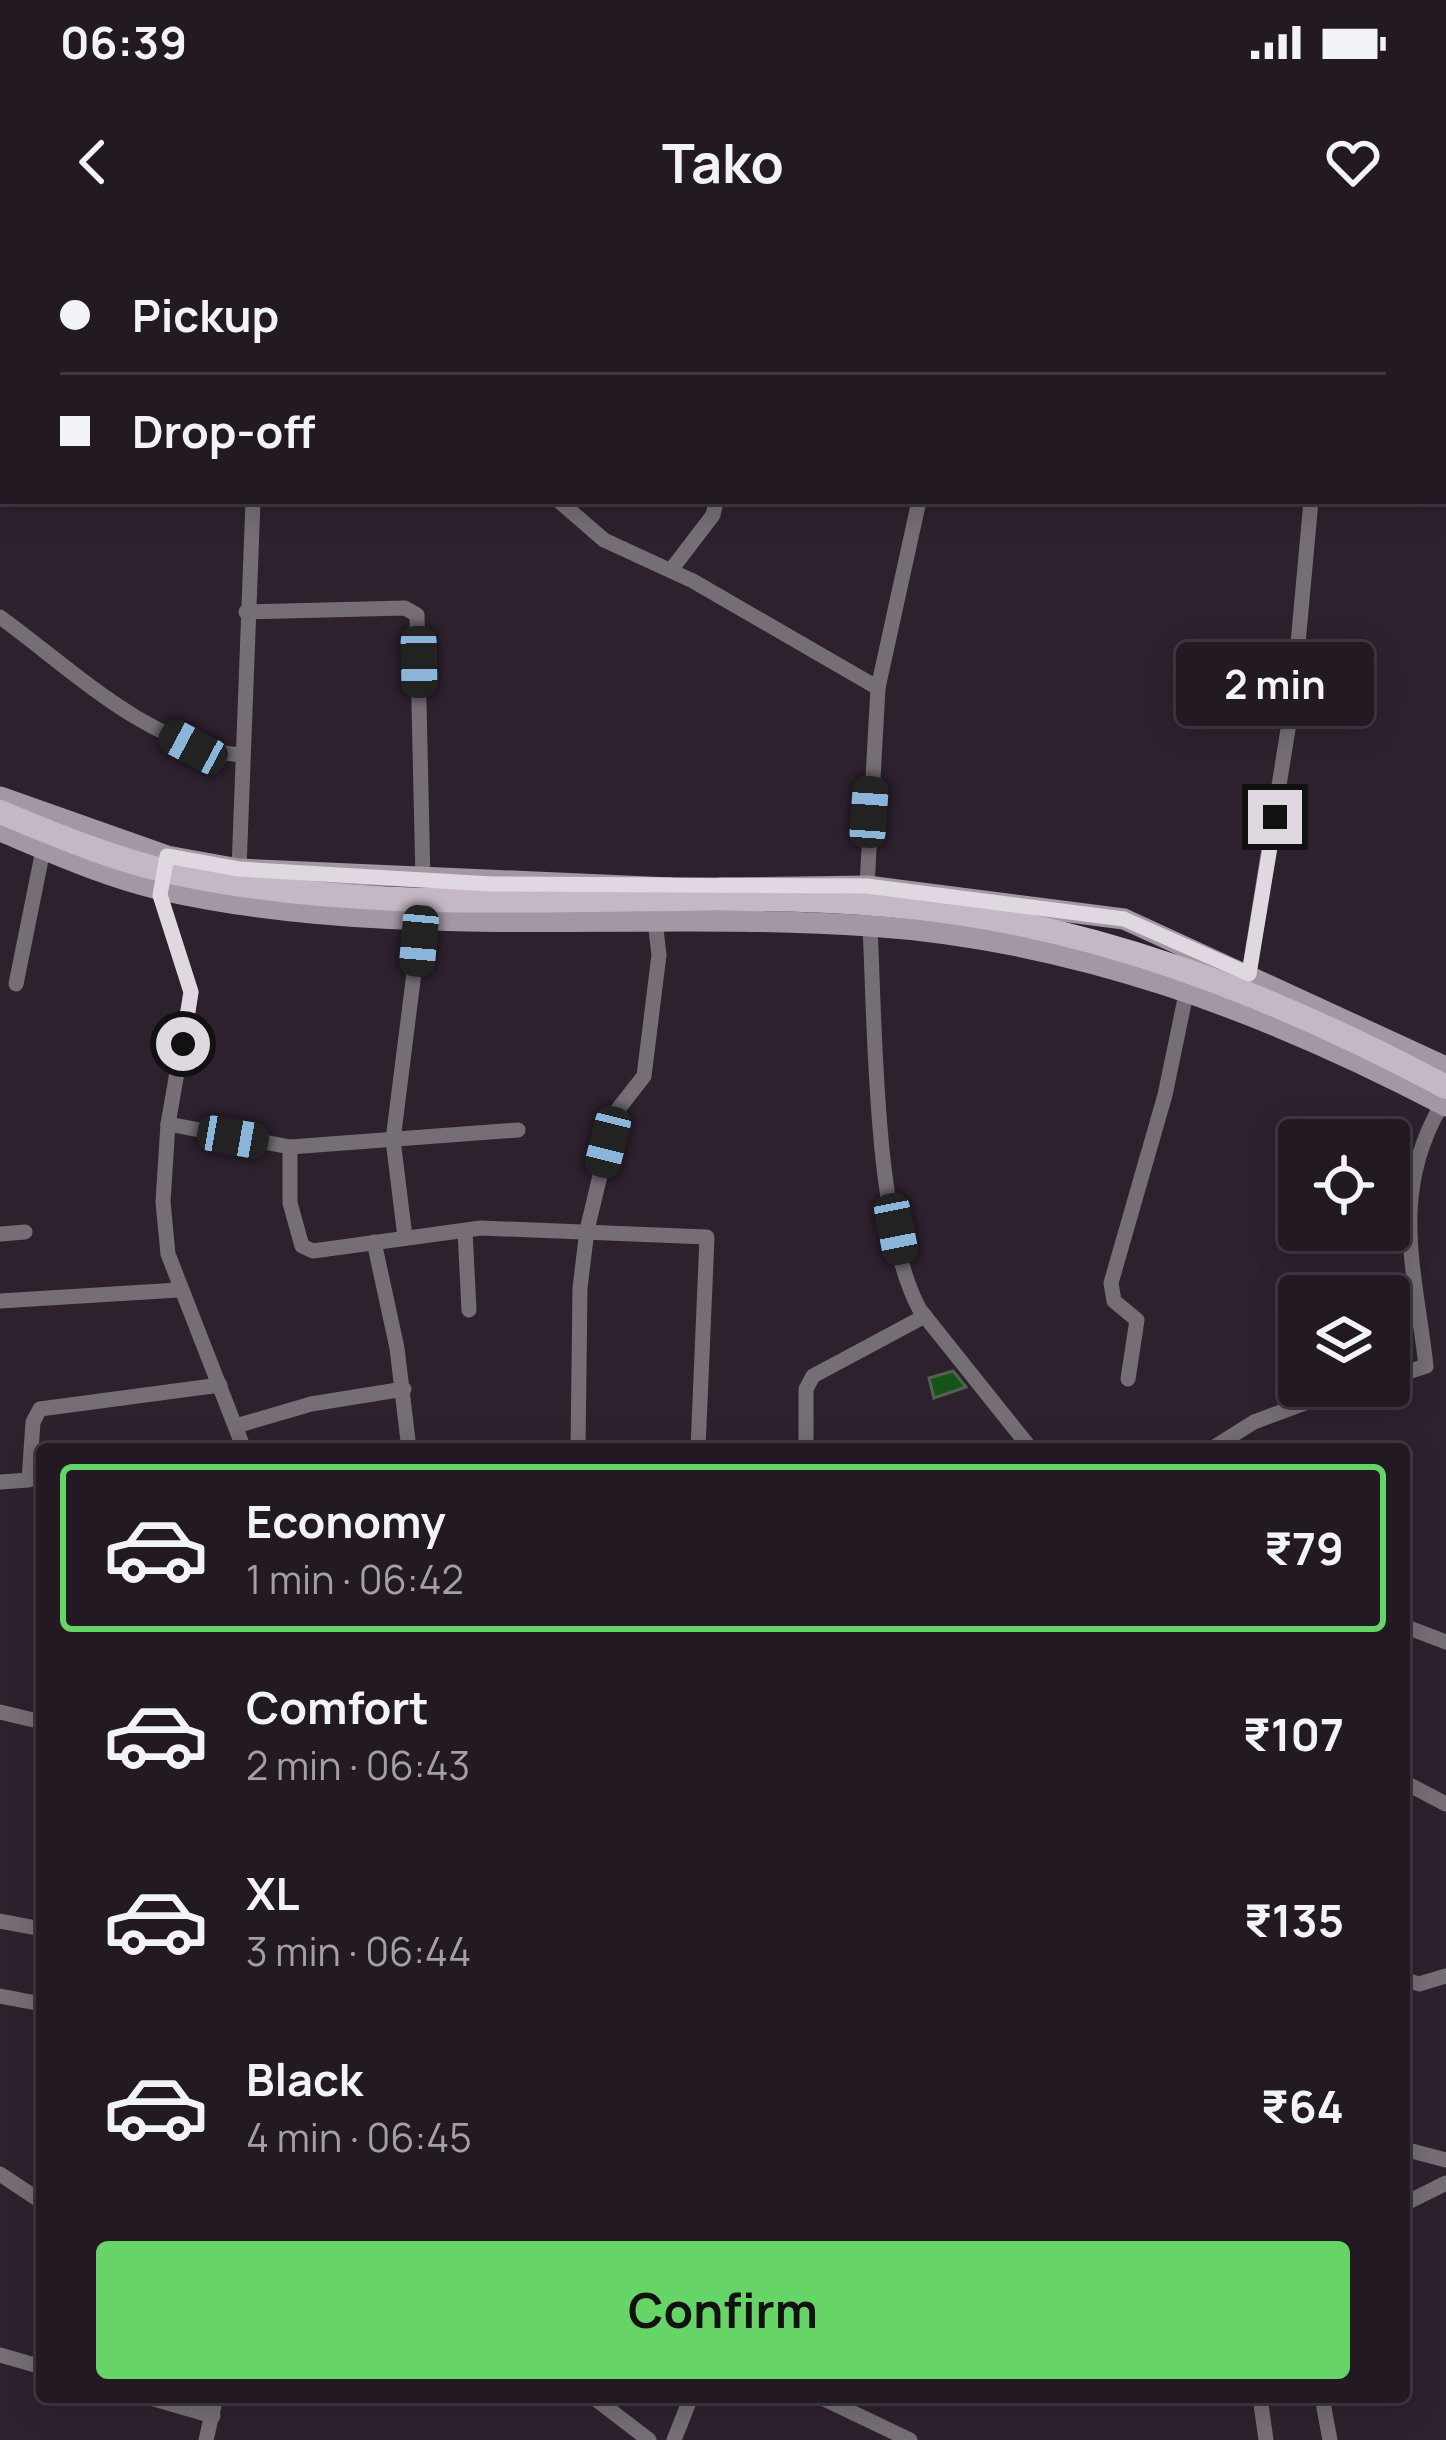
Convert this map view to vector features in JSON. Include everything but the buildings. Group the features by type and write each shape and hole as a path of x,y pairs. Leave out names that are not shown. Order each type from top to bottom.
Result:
{"main road":[{"path":"0,812 136,863 268,887 556,902 861,903 1056,932 1186,969 1353,1040 1444,1099"}],"street":[{"path":"239,869 253,504"},
{"path":"563,504 604,540 670,570 878,688"},
{"path":"670,570 712,515 715,504"},
{"path":"867,886 878,688 918,504"},
{"path":"1249,974 1293,698 1311,504"},
{"path":"246,612 405,608 417,615 422,880"},
{"path":"0,616 137,718 193,747 241,755"},
{"path":"0,797 167,856 239,869 680,888 867,886 1124,919 1446,1067"},
{"path":"16,984 41,848 53,819"},
{"path":"0,831 160,889 290,910 870,926 989,940 1087,960 1187,989 1444,1099 1417,1152 1408,1224 1426,1366 1410,1371"},
{"path":"167,856 160,889 191,992 168,1124 164,1226 178,1290 242,1443"},
{"path":"1087,960 1095,915"},
{"path":"405,1237 393,1140 421,917"},
{"path":"578,1443 579,1324 587,1230 615,1113 644,1076 660,944 655,921"},
{"path":"870,926 890,1191 908,1285 925,1316 1026,1443"},
{"path":"1128,1379 1137,1320 1114,1300 1111,1283 1166,1095 1187,989"},
{"path":"168,1124 290,1148 518,1130"},
{"path":"290,1148 290,1203 302,1246 319,1252 465,1231 587,1230 707,1238 698,1443"},
{"path":"465,1231 469,1310"},
{"path":"0,1234 25,1232"},
{"path":"374,1242 404,1389 408,1443"},
{"path":"0,1301 178,1290"},
{"path":"806,1443 806,1389 813,1376 925,1316"},
{"path":"0,1482 28,1480 33,1422 40,1409 220,1385"},
{"path":"236,1426 311,1403 404,1389"},
{"path":"1220,1443 1253,1422 1294,1407"},
{"path":"1410,1628 1446,1642"},
{"path":"0,1712 36,1721"},
{"path":"1410,1785 1446,1804"},
{"path":"0,1922 36,1928"},
{"path":"1410,1981 1419,1984 1446,1976"},
{"path":"0,1996 36,2003"},
{"path":"1410,2150 1446,2159"},
{"path":"0,2174 36,2197"},
{"path":"1410,2201 1446,2183"},
{"path":"0,2354 36,2364"},
{"path":"167,2403 212,2416"},
{"path":"206,2440 215,2403"},
{"path":"601,2403 649,2440"},
{"path":"674,2440 689,2403"},
{"path":"833,2403 910,2440"},
{"path":"1261,2403 1266,2440"},
{"path":"1323,2403 1330,2440"}],"route":[{"path":"183,1044 190,980 160,895 167,856 239,869 492,884 867,886 1124,919 1249,974 1275,817"}]}
